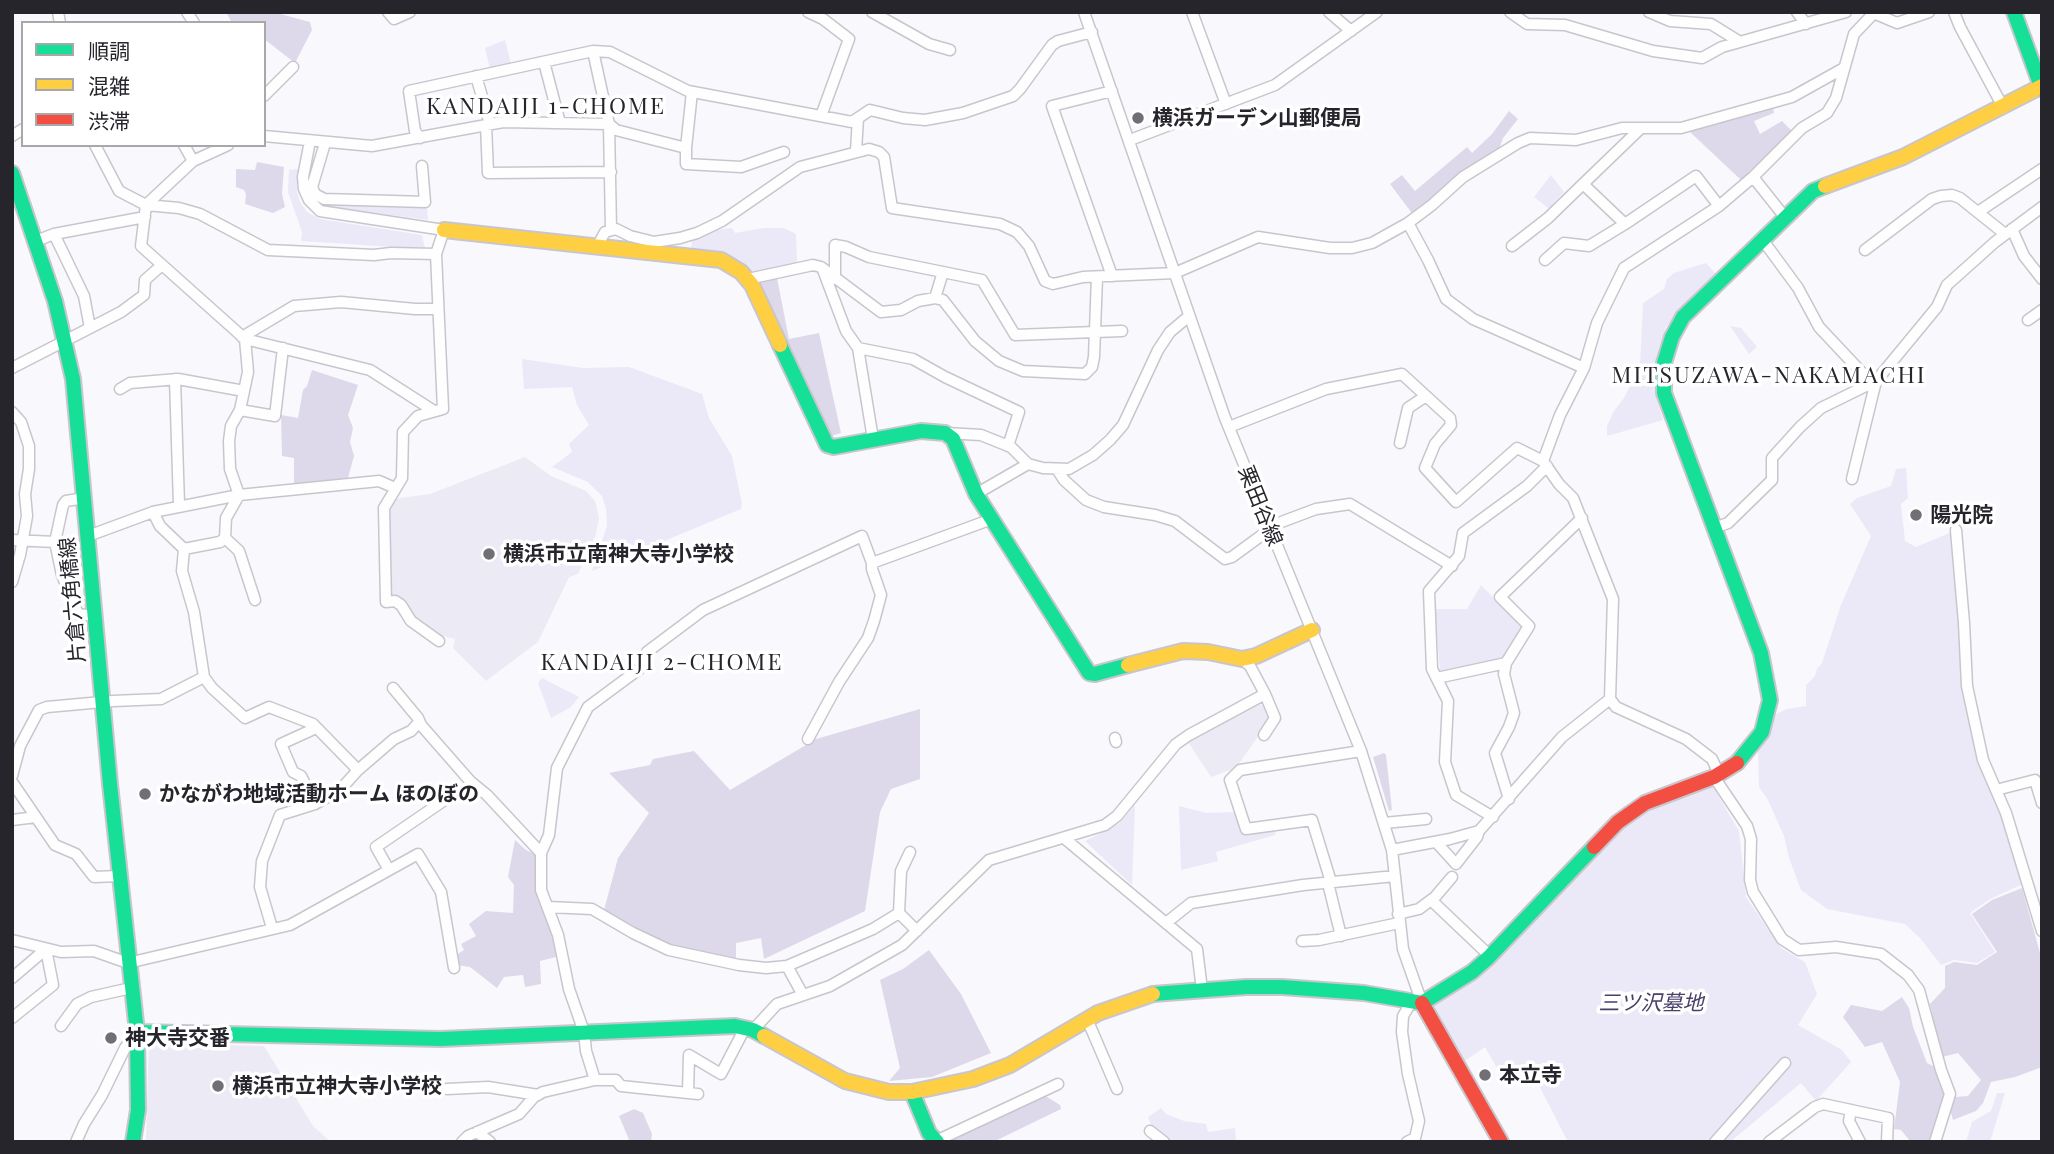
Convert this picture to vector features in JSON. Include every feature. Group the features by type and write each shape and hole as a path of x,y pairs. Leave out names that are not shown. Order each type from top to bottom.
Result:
{"main road":[{"path":"137,1032 442,1040 715,1026 749,1029 845,1081 889,1092 912,1092 973,1079 1010,1065 1087,1019 1151,994 1246,987 1314,988 1417,1002 1472,972 1490,956 1618,822 1645,803 1716,776 1740,761 1762,732 1770,700 1760,653 1664,393 1664,363 1672,337 1683,317 1784,216 1813,191 1903,158 2042,87 2014,12"},
{"path":"2023,12 2042,65"},
{"name":"片倉六角橋線","path":"12,173 36,241 66,342 73,379 119,876 137,1032 138,1110 134,1142"},
{"path":"444,230 721,260 748,279 827,445 834,447 921,431 945,433 953,439 976,494 1089,673 1095,674 1183,651 1208,652 1242,659 1256,656 1312,630"},
{"path":"1417,1002 1501,1142"},
{"path":"912,1092 929,1133 936,1141"}],"street":[{"path":"388,12 394,19 410,12"},
{"path":"808,12 849,39 821,116"},
{"path":"872,12 929,44 950,50"},
{"name":"栗田谷線","path":"1084,12 1228,427 1361,751 1392,850 1403,949 1417,1002"},
{"path":"1192,12 1226,104"},
{"path":"1329,12 1351,31"},
{"path":"1130,140 1275,85 1377,12"},
{"path":"1510,12 1527,24 1565,26 1632,46 1672,55 1702,58 1722,47 1846,12"},
{"path":"1649,12 1670,21 1711,24 1740,42"},
{"path":"1797,12 1806,24"},
{"path":"1493,817 1456,794 1444,754 1448,701 1432,669 1429,591 1459,556 1463,533 1527,486 1545,464 1560,415 1584,368 1597,323 1624,268 1719,206 1796,134 1827,113 1834,105 1854,34 1872,13 1897,23 1929,12"},
{"path":"1954,12 2003,107"},
{"path":"420,138 415,131 410,91 593,51 610,52 692,92 852,122 870,110 925,120 963,113 1018,92 1052,46 1059,41 1091,32"},
{"path":"593,51 609,124 611,230"},
{"path":"544,62 560,123"},
{"path":"266,94 293,67"},
{"path":"597,247 605,232 616,229 654,242 689,236 722,221 800,167 869,149 884,157 892,208 1000,224 1017,232 1029,246 1045,281 1053,284 1080,277 1175,273 1254,238 1345,249 1373,243 1408,223 1463,177 1530,138 1576,140 1622,128 1681,128 1792,97 1844,68"},
{"path":"476,76 488,125 488,173 611,172"},
{"path":"1112,90 1052,106 1112,276"},
{"path":"692,92 686,164 741,167 783,152"},
{"path":"856,151 858,118"},
{"path":"266,136 372,146 503,122 609,124 616,130 686,148"},
{"path":"1512,246 1548,218 1640,129"},
{"path":"310,141 303,177 304,189 309,200 320,211 444,230 436,254 443,409 418,416 403,432 402,478 384,508 386,602 395,601 401,605 411,621 439,640"},
{"path":"325,143 312,187 315,194 324,199 425,202 422,166"},
{"path":"100,147 119,191 146,205 179,208 200,214 268,250 374,255 436,254"},
{"path":"185,147 193,161"},
{"path":"224,147 193,161 146,205 141,246 243,338 370,370 434,411"},
{"path":"1978,212 2042,169"},
{"path":"1545,260 1564,243 1589,246 1696,176 1719,206"},
{"path":"1753,177 1784,216"},
{"path":"1583,184 1625,224"},
{"path":"1865,250 1932,199 1941,195 1952,195 2008,232 2042,279"},
{"path":"1714,528 1728,523 1772,480 1772,458 1800,426 1821,408 1875,381 1937,307 1947,285 2008,232 2042,207"},
{"path":"36,241 54,234 145,218"},
{"path":"1408,223 1446,299 1473,319 1584,368"},
{"path":"54,234 84,296 90,328"},
{"path":"1762,239 1798,288 1819,327 1866,377 1875,381"},
{"path":"835,279 835,245 869,257 982,280 1015,335 1122,331"},
{"path":"12,368 121,312 144,295 145,279 162,265"},
{"path":"748,279 813,265 821,267 881,312 901,310 918,301 935,298 943,300 975,341 999,361 1023,371 1085,374 1092,367 1097,276"},
{"path":"821,267 846,331 858,348 873,439"},
{"path":"935,298 943,272"},
{"path":"243,338 294,306 341,302 438,309"},
{"path":"2028,320 2042,310"},
{"path":"945,433 981,435 1008,446 1028,464 1069,469 1093,454 1123,425 1144,375 1158,350 1170,332 1189,316"},
{"path":"184,549 220,542 225,538 226,518 239,495 230,469 229,455 231,426 240,410 248,372 243,338"},
{"path":"240,410 275,416 283,348"},
{"path":"858,348 913,359 1019,412 1008,446"},
{"path":"1228,427 1326,389 1402,374 1450,418 1451,425 1435,444 1425,468 1456,502 1517,449 1545,464 1573,498 1613,599 1610,699 1616,708 1686,739 1712,759 1716,776 1747,826 1751,839 1750,880 1753,892 1782,939 1799,950 1836,947 1881,954 1908,975 1919,990 1941,1070 1951,1094 1935,1142"},
{"path":"120,388 130,383 174,379 244,391"},
{"path":"174,379 179,505"},
{"path":"1852,479 1875,381"},
{"path":"1400,443 1398,430 1408,408 1426,396"},
{"path":"12,412 21,422 29,446 25,494 27,516 17,540 12,582"},
{"path":"976,494 1028,464"},
{"path":"1057,469 1064,480 1086,500 1104,507 1155,515 1175,522 1225,559 1232,558 1269,529 1316,509 1350,505 1452,566"},
{"path":"89,536 153,512 239,495 379,481 395,488"},
{"path":"85,498 66,501 63,505 55,542 62,575 78,614 94,616"},
{"path":"153,512 160,526 184,549"},
{"path":"1509,799 1495,753 1514,713 1504,674 1506,663 1529,626 1500,597 1582,518"},
{"path":"872,563 992,519"},
{"path":"1956,530 1965,623 1966,686 1983,760 2020,853 2042,931"},
{"path":"594,1080 584,1032 569,989 558,935 541,890 541,853 549,835 557,768 564,752 588,707 642,667 648,652 703,610 862,536 881,595 868,638 839,681 808,739"},
{"path":"225,538 239,551 255,600"},
{"path":"17,540 55,542"},
{"path":"184,549 182,570 194,612 204,677 212,688 245,718 269,707 313,724 358,770"},
{"path":"1242,659 1250,666 1275,718 1264,735"},
{"path":"1437,678 1506,663"},
{"path":"12,776 20,746 39,710 47,707 161,699 204,677"},
{"path":"393,688 470,781 487,795 541,853"},
{"path":"462,1142 468,1136 519,1114 538,1095 568,1085 594,1080 616,1080 621,1086 693,1094 688,1055 721,1074 749,1029 777,1004 830,986 902,945 989,860 1105,825 1117,816 1176,744 1265,694"},
{"path":"1392,850 1479,831 1562,737 1610,699"},
{"path":"272,928 260,887 262,861 281,815 315,804 340,790 358,770 394,739 411,731 419,722"},
{"path":"315,804 301,776 293,772 281,744 316,728"},
{"path":"1341,936 1330,882 1312,820 1246,829 1230,780 1240,770 1361,751"},
{"path":"1996,790 2035,780 2042,803"},
{"path":"12,782 55,845 76,854 94,877 119,876"},
{"path":"388,870 376,848 449,797"},
{"path":"12,820 36,817"},
{"path":"1384,823 1426,819"},
{"path":"1436,842 1456,864 1478,837 1479,831"},
{"path":"1064,838 1197,949 1202,990"},
{"path":"910,852 901,871 899,913 917,931"},
{"path":"12,940 61,952 94,951 128,963 290,925 418,854 441,892 454,968"},
{"path":"1166,923 1191,903 1330,882 1395,876"},
{"path":"1302,941 1341,936 1399,918 1431,900 1452,877"},
{"path":"1431,900 1490,956"},
{"path":"548,907 592,909 669,950 766,968 787,966 873,929 899,913"},
{"path":"12,978 46,948"},
{"path":"12,1018 53,985 46,948"},
{"path":"787,966 803,995"},
{"path":"61,1026 77,1004 91,997 131,988"},
{"path":"1413,1140 1419,1121 1402,1032 1403,1016 1417,1002"},
{"path":"1087,1019 1116,1089"},
{"path":"76,1142 125,1048 137,1032"},
{"path":"1715,1142 1785,1063"},
{"path":"936,1141 1058,1084"},
{"path":"447,1089 488,1087 538,1095"},
{"path":"1769,1142 1815,1107 1823,1104 1888,1118 1887,1142"},
{"path":"1851,1110 1849,1121 1860,1142"},
{"path":"1150,1131 1164,1142"},
{"path":"477,1132 490,1142"}],"shaded area":[{"path":"226,12 273,12 310,22 312,30 295,63 266,41 266,21 231,21"},
{"path":"1773,108 1774,113 1754,121 1760,134 1782,121 1792,131 1741,180 1689,131"},
{"path":"1509,111 1518,119 1503,138 1498,152 1414,216 1390,184 1402,175 1415,191 1467,147 1472,153 1492,134"},
{"path":"257,162 284,167 282,194 285,207 273,213 245,204 244,190 236,187 236,169 255,170"},
{"path":"777,278 789,339 819,333 841,433 831,436 758,282"},
{"path":"312,370 358,385 348,415 353,428 350,442 354,456 348,478 294,485 294,458 282,456 281,415 298,418 303,390"},
{"name":"横浜市立南神大寺小学校","path":"525,457 551,476 586,491 595,501 599,518 596,534 578,574 569,577 538,642 486,681 453,648 455,639 439,635 415,617 397,597 392,596 390,510 394,499 430,494"},
{"path":"1258,704 1269,711 1270,719 1238,765 1211,777 1188,742"},
{"path":"920,709 920,779 891,789 880,812 865,911 764,959 761,938 736,943 736,958 670,946 604,910 618,858 649,813 609,773 650,765 653,759 694,751 730,790 816,739"},
{"path":"1384,753 1392,810 1389,811 1373,757"},
{"path":"515,840 537,855 556,957 540,961 541,984 525,987 523,975 504,977 497,988 470,967 457,965 456,955 464,950 461,944 476,936 469,924 486,911 513,913 514,885 508,877"},
{"path":"2022,888 2042,960 2042,1067 1991,1082 1983,1103 1976,1111 1953,1120 1950,1109 1955,1097 1968,1096 1981,1080 1958,1053 1942,1057 1930,1004 1945,988 1945,966 1954,962 1977,965 1997,952 1972,914 1992,900"},
{"path":"929,950 961,994 991,1053 932,1077 889,1081 900,1068 880,980 903,969"},
{"path":"1902,997 1909,1008 1913,1027 1927,1063 1935,1067 1946,1096 1930,1142 1911,1142 1901,1130 1894,1129 1900,1082 1882,1042 1865,1047 1843,1017 1851,1005 1882,1011"},
{"name":"横浜市立神大寺小学校","path":"149,1043 264,1046 313,1126 331,1142 146,1142"},
{"path":"1044,1095 1060,1105 1061,1109 993,1142 953,1141 955,1136"},
{"path":"634,1109 643,1113 652,1134 651,1142 630,1142 619,1116"}],"green space":[{"path":"505,40 511,64 490,69 485,48"},
{"path":"298,169 297,192 307,212 320,219 422,235 425,249 301,241 302,232 288,192 289,170"},
{"path":"1551,175 1564,192 1552,204 1555,208 1552,211 1534,197"},
{"path":"324,203 427,208 428,220 324,206"},
{"path":"732,228 735,233 784,228 796,234 797,264 752,273 735,259 721,253 691,249 692,241 716,230"},
{"path":"1706,263 1716,274 1695,293 1666,327 1659,347 1653,371 1656,397 1663,420 1607,436 1607,426 1614,411 1624,398 1640,366 1643,303 1664,289 1667,279 1674,273"},
{"path":"1730,326 1741,328 1757,347 1749,354"},
{"path":"522,359 583,368 629,367 702,394 709,418 732,456 741,509 592,571 607,526 602,496 588,482 552,467 572,452 569,444 589,425 577,405 572,387 524,389"},
{"path":"1906,468 1908,498 1901,504 1905,541 1916,547 1952,532 1959,591 1960,640 1994,792 2025,883 1990,899 1970,913 1995,952 1977,963 1954,960 1941,965 1905,924 1827,909 1801,890 1784,836 1768,800 1759,787 1758,749 1770,732 1774,715 1787,709 1806,706 1806,685 1822,663 1841,605 1871,536 1850,504 1857,498 1891,486 1896,469"},
{"path":"1481,585 1524,629 1503,660 1444,673 1440,671 1435,609 1467,609"},
{"path":"542,678 579,697 571,707 551,718 538,683"},
{"name":"三ツ沢墓地","path":"1713,787 1739,831 1746,897 1781,948 1805,962 1817,994 1798,1025 1842,1050 1851,1062 1816,1101 1801,1083 1730,1142 1568,1142 1530,1068 1505,1082 1485,1047 1463,1062 1434,1005 1478,973 1625,823 1640,814"},
{"path":"1135,805 1132,885 1085,841 1119,824"},
{"path":"1179,806 1206,813 1236,812 1243,834 1276,829 1275,835 1216,852 1218,861 1181,870"},
{"path":"1997,1093 2005,1093 1990,1142 1966,1142 1972,1122 1991,1111"},
{"path":"1161,1108 1166,1114 1184,1121 1206,1124 1208,1132 1235,1128 1236,1142 1171,1142 1152,1127 1148,1117"}],"traffic: fast":[{"path":"2014,12 2042,89"},
{"path":"12,173 55,301 73,379 110,784 137,1032 138,1110 133,1142"},
{"path":"1737,763 1762,732 1770,700 1761,653 1664,393 1664,363 1672,337 1683,317 1813,191 1825,186"},
{"path":"780,345 827,445 834,447 921,431 945,433 953,439 976,494 1089,673 1095,674 1128,665"},
{"path":"1153,994 1282,987 1364,993 1422,1003 1472,972 1488,958 1594,847"},
{"path":"137,1032 441,1039 735,1026 764,1036"},
{"path":"912,1092 929,1133 937,1142"}],"traffic: slow":[{"path":"1825,186 1903,157 2042,86"},
{"path":"444,230 721,260 741,272 752,285 780,345"},
{"path":"1128,665 1183,651 1208,652 1242,659 1256,656 1312,630"},
{"path":"764,1036 845,1081 889,1092 912,1092 973,1079 1010,1065 1098,1013 1153,994"}],"traffic: jam":[{"path":"1594,847 1618,822 1645,803 1714,777 1737,763"},
{"path":"1422,1003 1501,1142"}],"place":[{"name":"横浜ガーデン山郵便局","path":"1138,118"},
{"name":"陽光院","path":"1916,515"},
{"name":"横浜市立南神大寺小学校","path":"489,554"},
{"name":"かながわ地域活動ホーム ほのぼの","path":"145,794"},
{"name":"神大寺交番","path":"111,1038"},
{"name":"本立寺","path":"1485,1075"},
{"name":"横浜市立神大寺小学校","path":"218,1086"}],"district":[{"name":"KANDAIJI 1-CHOME","path":"546,107"},
{"name":"MITSUZAWA-NAKAMACHI","path":"1769,376"},
{"name":"KANDAIJI 2-CHOME","path":"662,663"}]}
